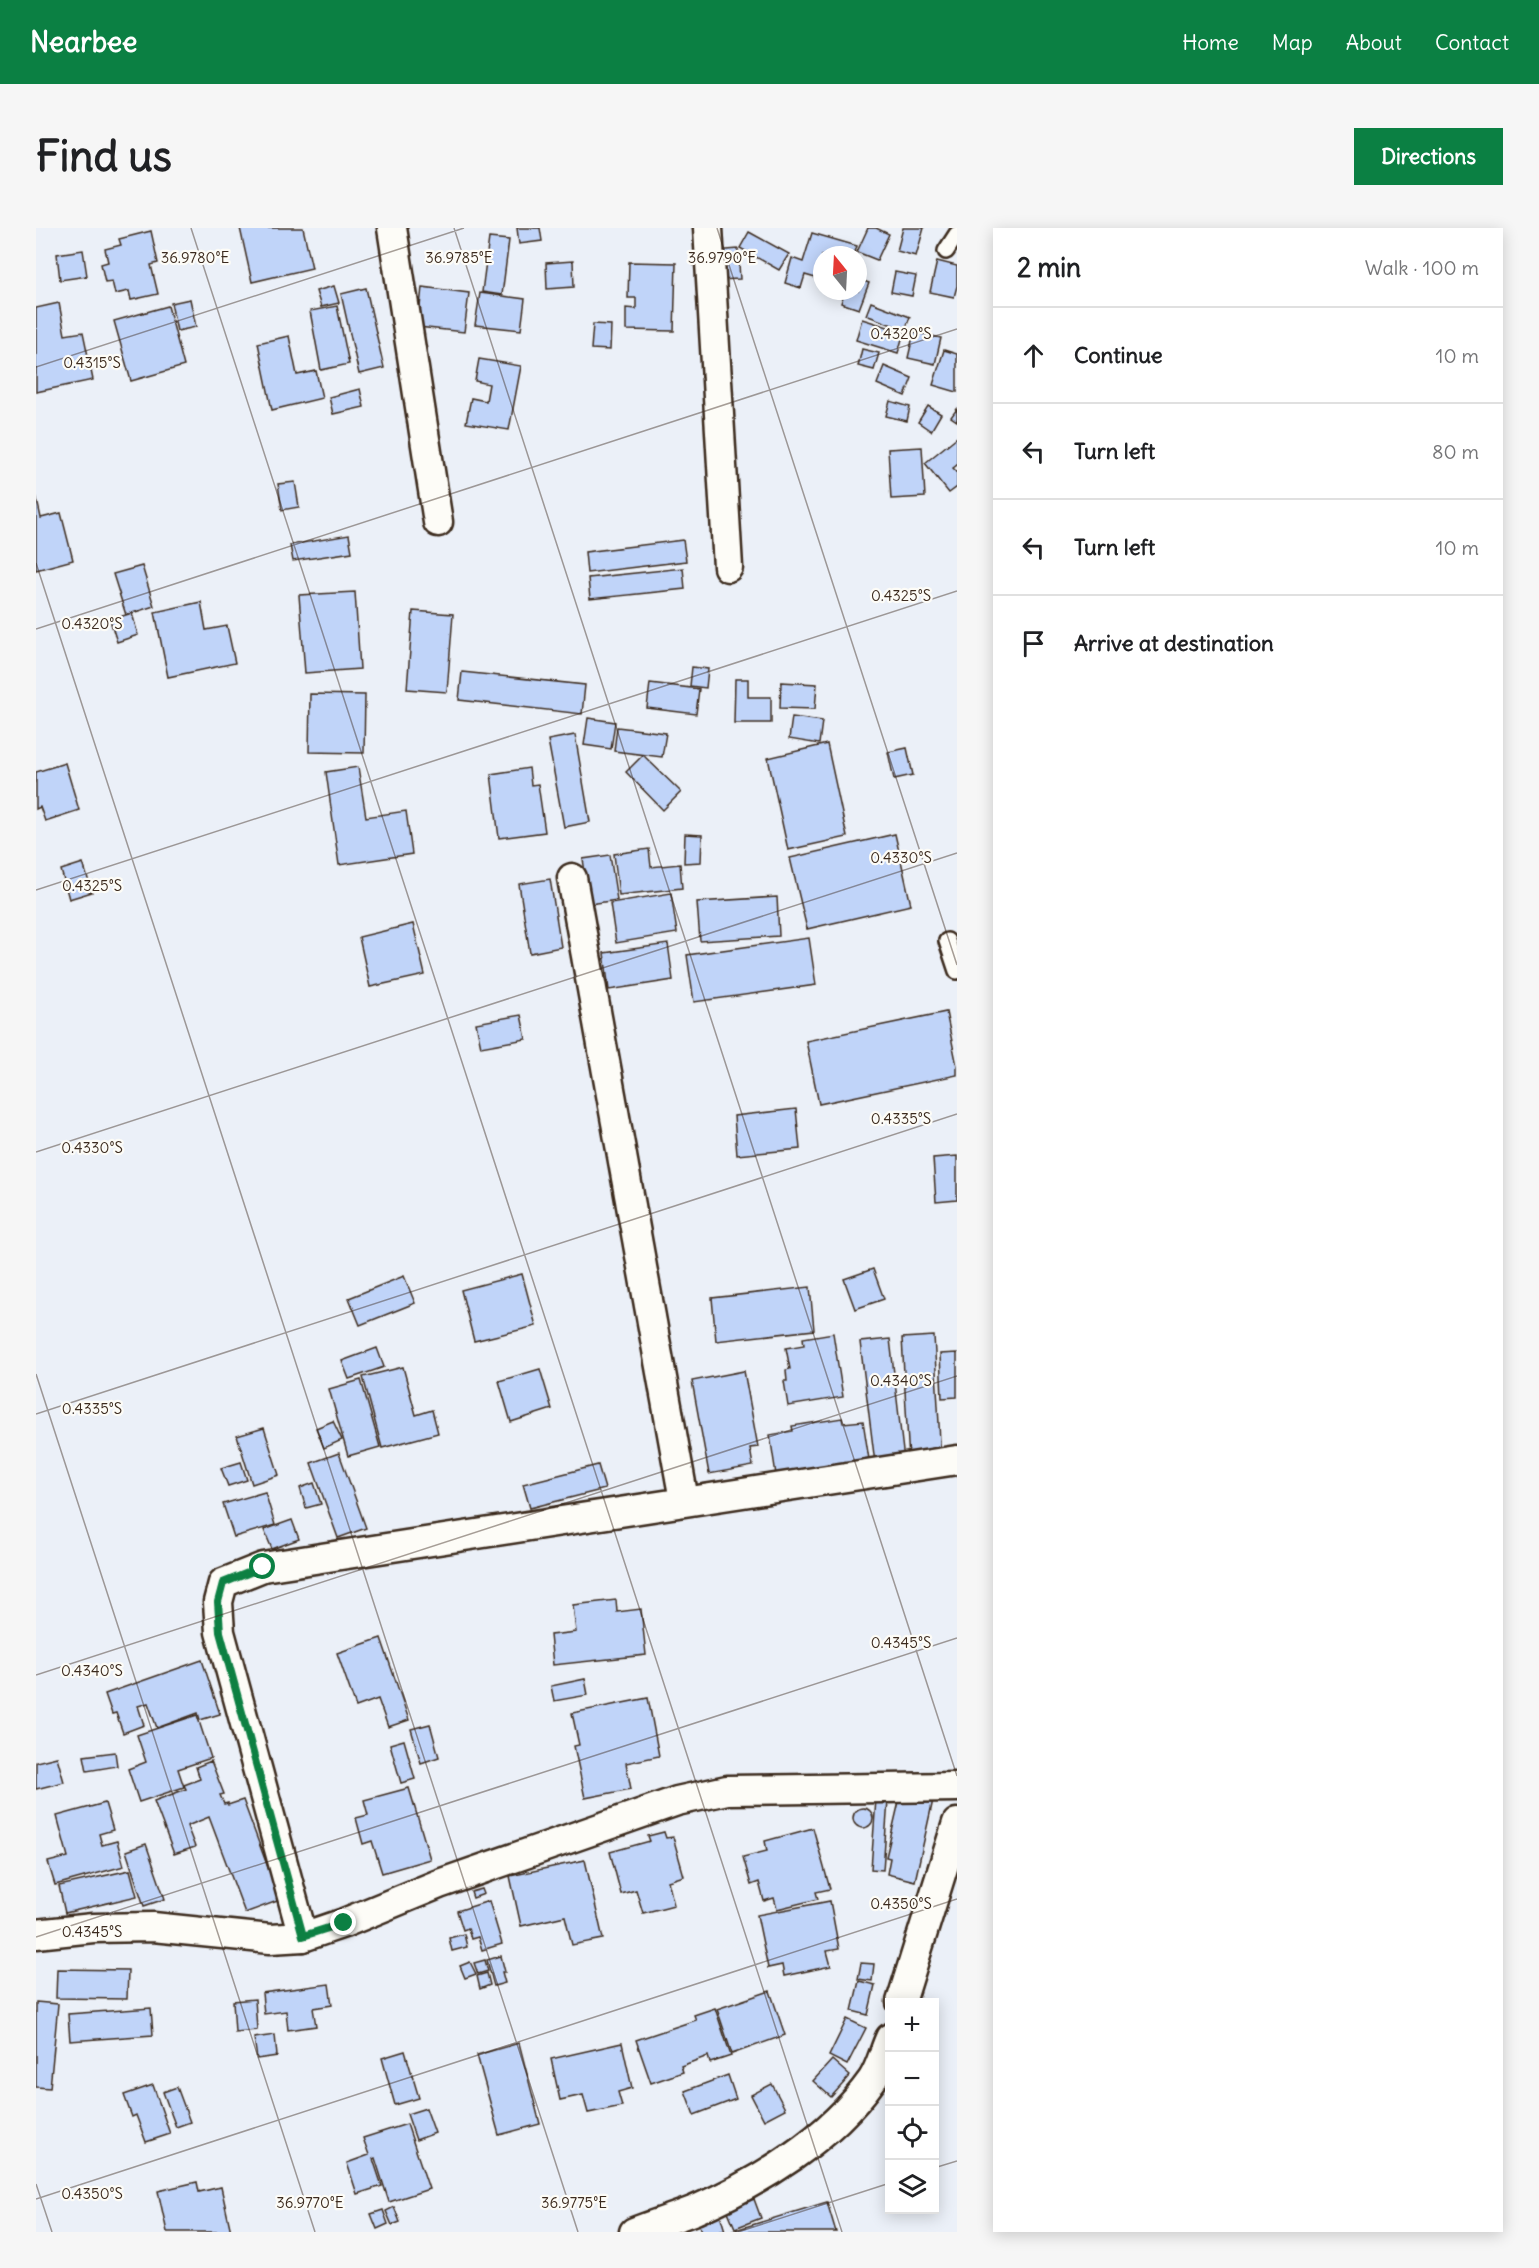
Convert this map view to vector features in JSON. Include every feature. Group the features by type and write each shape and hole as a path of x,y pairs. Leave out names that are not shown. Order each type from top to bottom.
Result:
{"street":[{"path":"392,228 438,522"},
{"path":"708,228 728,567"},
{"path":"572,878 684,1500"},
{"path":"303,1936 220,1632 218,1602 223,1583 263,1567 684,1500 957,1460"},
{"path":"36,1934 93,1928 153,1927 270,1939 303,1936 344,1923 439,1884 677,1801 727,1790 957,1787"},
{"path":"902,1998 957,1823"},
{"path":"634,2232 695,2209 754,2180 804,2148 836,2120 873,2079 885,2050"}],"lane":[{"path":"946,251 957,234"},
{"path":"946,941 957,972"}],"building":[{"path":"240,228 303,228 312,268 252,282"},
{"path":"517,228 540,228 542,241 519,244"},
{"path":"868,228 876,228 889,234 877,260 867,256 867,246 860,246"},
{"path":"903,228 924,228 916,256 897,251"},
{"path":"151,231 158,263 151,265 158,294 131,300 129,291 115,294 112,281 105,282 101,264 108,262 105,249 121,245 119,239"},
{"path":"749,232 789,254 779,270 740,248"},
{"path":"812,233 857,246 813,246 813,277 805,275 801,288 785,283 792,258 803,262"},
{"path":"489,238 509,240 502,295 482,292"},
{"path":"738,249 740,279 717,280 716,251"},
{"path":"83,250 87,276 60,280 57,254"},
{"path":"573,261 574,287 547,289 546,263"},
{"path":"937,261 957,266 957,286 954,297 930,292"},
{"path":"629,262 676,263 674,331 626,330 626,308 636,309 636,298 628,298"},
{"path":"895,272 916,276 912,296 891,292"},
{"path":"334,286 339,303 321,307 316,291"},
{"path":"422,287 469,293 464,332 418,327"},
{"path":"366,288 384,368 359,374 341,294"},
{"path":"480,293 525,299 521,330 475,325"},
{"path":"190,299 196,327 177,331 171,303"},
{"path":"842,300 862,300 859,309 841,303"},
{"path":"871,302 910,317 905,330 866,315"},
{"path":"59,303 65,335 83,332 93,380 36,392 36,308"},
{"path":"168,306 184,366 131,381 114,321"},
{"path":"337,306 349,364 321,370 310,311"},
{"path":"862,319 904,332 898,353 856,340"},
{"path":"593,324 611,325 610,350 591,349"},
{"path":"914,332 941,338 935,364 908,358"},
{"path":"289,336 297,375 316,371 322,398 272,410 258,343"},
{"path":"862,349 879,353 874,370 858,366"},
{"path":"944,350 957,354 957,392 933,385"},
{"path":"479,359 521,366 509,430 466,423 471,398 486,401 489,384 475,381"},
{"path":"884,366 912,378 905,396 877,384"},
{"path":"360,389 364,407 333,414 329,397"},
{"path":"890,401 910,407 907,421 886,416"},
{"path":"928,406 941,414 931,431 918,422"},
{"path":"957,409 957,421 951,417"},
{"path":"957,437 957,465 953,468 957,472 957,487 949,493 925,463"},
{"path":"922,447 925,497 891,499 888,449"},
{"path":"295,482 299,507 282,510 278,484"},
{"path":"36,495 41,518 61,513 73,560 36,570"},
{"path":"349,535 352,552 293,561 290,545"},
{"path":"683,540 686,561 587,573 585,552"},
{"path":"142,566 154,606 126,615 113,574"},
{"path":"683,568 685,589 590,599 588,578"},
{"path":"355,592 360,669 305,673 299,595"},
{"path":"201,602 206,630 227,626 235,663 168,677 155,612"},
{"path":"413,611 453,614 447,692 407,689"},
{"path":"132,613 138,635 117,642 110,620"},
{"path":"692,667 708,669 706,688 690,686"},
{"path":"462,672 585,685 582,714 459,700"},
{"path":"735,679 748,679 748,697 771,697 771,723 734,723"},
{"path":"781,682 817,684 815,709 780,708"},
{"path":"650,683 699,689 696,714 647,708"},
{"path":"310,694 365,695 364,753 309,752"},
{"path":"792,717 822,721 819,744 789,739"},
{"path":"588,718 615,722 611,749 584,745"},
{"path":"617,727 666,733 662,757 614,751"},
{"path":"575,735 590,822 564,827 548,740"},
{"path":"827,744 847,837 788,850 768,758"},
{"path":"907,748 913,775 894,779 888,752"},
{"path":"643,755 681,792 663,810 626,772"},
{"path":"65,763 79,810 45,821 40,807 36,809 36,772"},
{"path":"358,767 366,817 406,811 412,854 339,865 326,772"},
{"path":"529,768 531,785 538,784 545,832 499,838 491,774"},
{"path":"685,834 702,835 701,862 684,863"},
{"path":"895,834 911,905 807,929 790,858"},
{"path":"649,849 651,867 680,864 682,888 619,895 614,854"},
{"path":"610,855 617,900 590,904 583,859"},
{"path":"83,863 92,892 69,899 61,870"},
{"path":"550,879 561,947 530,953 519,884"},
{"path":"671,893 677,933 616,943 610,903"},
{"path":"777,897 779,936 700,941 697,902"},
{"path":"413,924 425,975 370,987 359,937"},
{"path":"809,938 816,985 694,1002 687,955"},
{"path":"668,944 673,980 609,990 604,953"},
{"path":"946,1012 957,1075 819,1104 806,1041"},
{"path":"521,1015 526,1039 481,1047 476,1023"},
{"path":"796,1109 800,1149 737,1155 734,1116"},
{"path":"957,1156 957,1200 936,1202 933,1158"},
{"path":"873,1269 884,1299 855,1309 844,1279"},
{"path":"522,1274 536,1326 474,1341 461,1290"},
{"path":"404,1276 415,1303 360,1325 349,1298"},
{"path":"810,1287 814,1330 716,1341 712,1298"},
{"path":"833,1333 843,1397 788,1406 784,1381 787,1381 786,1370 790,1369 786,1348 804,1345 803,1338"},
{"path":"934,1336 941,1459 909,1461 902,1338"},
{"path":"890,1339 904,1460 875,1463 860,1342"},
{"path":"377,1348 384,1367 349,1379 342,1361"},
{"path":"957,1353 957,1397 942,1398 940,1354"},
{"path":"403,1367 416,1415 432,1410 438,1433 382,1448 363,1377"},
{"path":"540,1369 552,1409 511,1422 499,1381"},
{"path":"744,1371 758,1447 750,1448 753,1466 709,1474 692,1381"},
{"path":"361,1380 380,1447 348,1456 329,1389"},
{"path":"842,1418 843,1423 863,1421 870,1466 777,1481 770,1435 793,1431 792,1426"},
{"path":"333,1421 342,1440 324,1448 316,1428"},
{"path":"264,1428 279,1475 252,1484 237,1436"},
{"path":"339,1453 366,1528 338,1538 311,1463"},
{"path":"241,1462 247,1480 228,1486 221,1468"},
{"path":"598,1465 605,1489 530,1508 523,1484"},
{"path":"314,1483 321,1504 306,1508 300,1488"},
{"path":"265,1492 275,1525 234,1537 223,1504"},
{"path":"292,1520 299,1539 272,1549 264,1530"},
{"path":"616,1600 617,1612 641,1609 646,1655 553,1665 550,1635 576,1632 573,1605"},
{"path":"381,1638 409,1720 388,1727 378,1699 356,1707 337,1653"},
{"path":"202,1660 220,1714 200,1720 198,1713 157,1728 148,1703 138,1706 144,1725 123,1733 116,1713 112,1714 105,1694"},
{"path":"585,1679 588,1695 554,1701 551,1686"},
{"path":"648,1698 659,1756 626,1763 631,1789 585,1798 574,1746 579,1745 572,1713"},
{"path":"197,1715 211,1758 178,1769 184,1787 139,1802 128,1769 146,1762 137,1735"},
{"path":"430,1724 439,1757 421,1763 411,1729"},
{"path":"404,1740 415,1779 401,1783 390,1744"},
{"path":"115,1752 117,1766 87,1771 84,1756"},
{"path":"57,1757 64,1782 36,1789 36,1762"},
{"path":"211,1761 224,1794 220,1795 224,1804 228,1803 228,1805 243,1800 280,1900 245,1913 209,1817 187,1826 195,1847 174,1854 154,1801 186,1789 184,1785 200,1779 196,1767"},
{"path":"409,1788 430,1859 382,1873 372,1841 363,1844 356,1818 368,1815 364,1800"},
{"path":"901,1793 933,1800 915,1881 887,1874 890,1858 886,1857"},
{"path":"876,1799 888,1800 883,1870 871,1869"},
{"path":"105,1803 113,1830 99,1834 102,1845 117,1841 124,1866 55,1885 48,1862 68,1857 57,1816"},
{"path":"863,1808 870,1811 873,1818 870,1825 863,1828 856,1825 853,1818 856,1811"},
{"path":"813,1828 830,1889 816,1892 818,1899 777,1909 774,1898 764,1901 759,1882 751,1885 743,1857 767,1851 765,1841"},
{"path":"664,1832 666,1838 673,1837 684,1876 668,1881 674,1905 643,1913 636,1890 621,1894 610,1852 650,1841 648,1836"},
{"path":"146,1844 165,1899 144,1906 126,1851"},
{"path":"585,1860 603,1939 572,1945 565,1916 521,1926 510,1876"},
{"path":"130,1870 137,1896 65,1913 59,1886"},
{"path":"482,1889 484,1894 473,1898 471,1892"},
{"path":"489,1901 502,1944 482,1950 478,1937 471,1939 468,1928 463,1930 457,1911"},
{"path":"830,1901 839,1949 827,1951 831,1966 784,1976 782,1965 768,1968 757,1915"},
{"path":"464,1934 467,1947 452,1951 449,1938"},
{"path":"501,1956 505,1983 494,1986 487,1960"},
{"path":"485,1960 488,1971 478,1974 474,1963"},
{"path":"470,1962 476,1974 465,1978 460,1966"},
{"path":"861,1963 874,1964 872,1981 858,1979"},
{"path":"57,1969 128,1970 127,1999 56,1998"},
{"path":"487,1973 490,1985 480,1989 477,1976"},
{"path":"859,1981 875,1985 868,2015 852,2011"},
{"path":"329,1984 332,2005 313,2008 316,2026 288,2030 286,2011 264,2014 262,1993"},
{"path":"770,1991 785,2035 732,2054 717,2009"},
{"path":"255,1999 257,2030 235,2032 233,2001"},
{"path":"36,2002 58,2004 50,2088 36,2087"},
{"path":"151,2008 153,2035 70,2041 68,2014"},
{"path":"715,2008 731,2056 710,2063 708,2056 681,2066 683,2072 651,2083 636,2040 696,2020 694,2015"},
{"path":"847,2019 866,2028 847,2065 829,2056"},
{"path":"275,2035 277,2056 257,2059 254,2038"},
{"path":"519,2043 540,2124 499,2135 477,2055"},
{"path":"622,2043 632,2088 618,2092 622,2106 588,2113 583,2095 560,2100 551,2059"},
{"path":"405,2051 419,2098 395,2105 382,2058"},
{"path":"832,2060 850,2076 831,2097 813,2081"},
{"path":"728,2075 736,2099 694,2115 685,2091"},
{"path":"772,2084 785,2109 764,2120 751,2095"},
{"path":"153,2085 170,2134 146,2142 136,2115 132,2117 124,2095"},
{"path":"177,2087 190,2122 176,2127 163,2092"},
{"path":"426,2108 435,2133 416,2140 407,2114"},
{"path":"407,2124 429,2189 389,2202 375,2158 373,2159 382,2186 357,2194 347,2163 369,2155 363,2138"},
{"path":"197,2182 199,2192 221,2187 231,2232 167,2232 158,2191"},
{"path":"754,2199 761,2218 735,2228 727,2209"},
{"path":"827,2202 836,2232 729,2232"},
{"path":"394,2207 400,2222 392,2225 386,2211"},
{"path":"383,2210 388,2224 377,2229 371,2214"},
{"path":"719,2211 725,2231 701,2232 697,2218"}],"route":[{"path":"263,1567 223,1583 218,1602 220,1632 303,1936 344,1923"}]}
